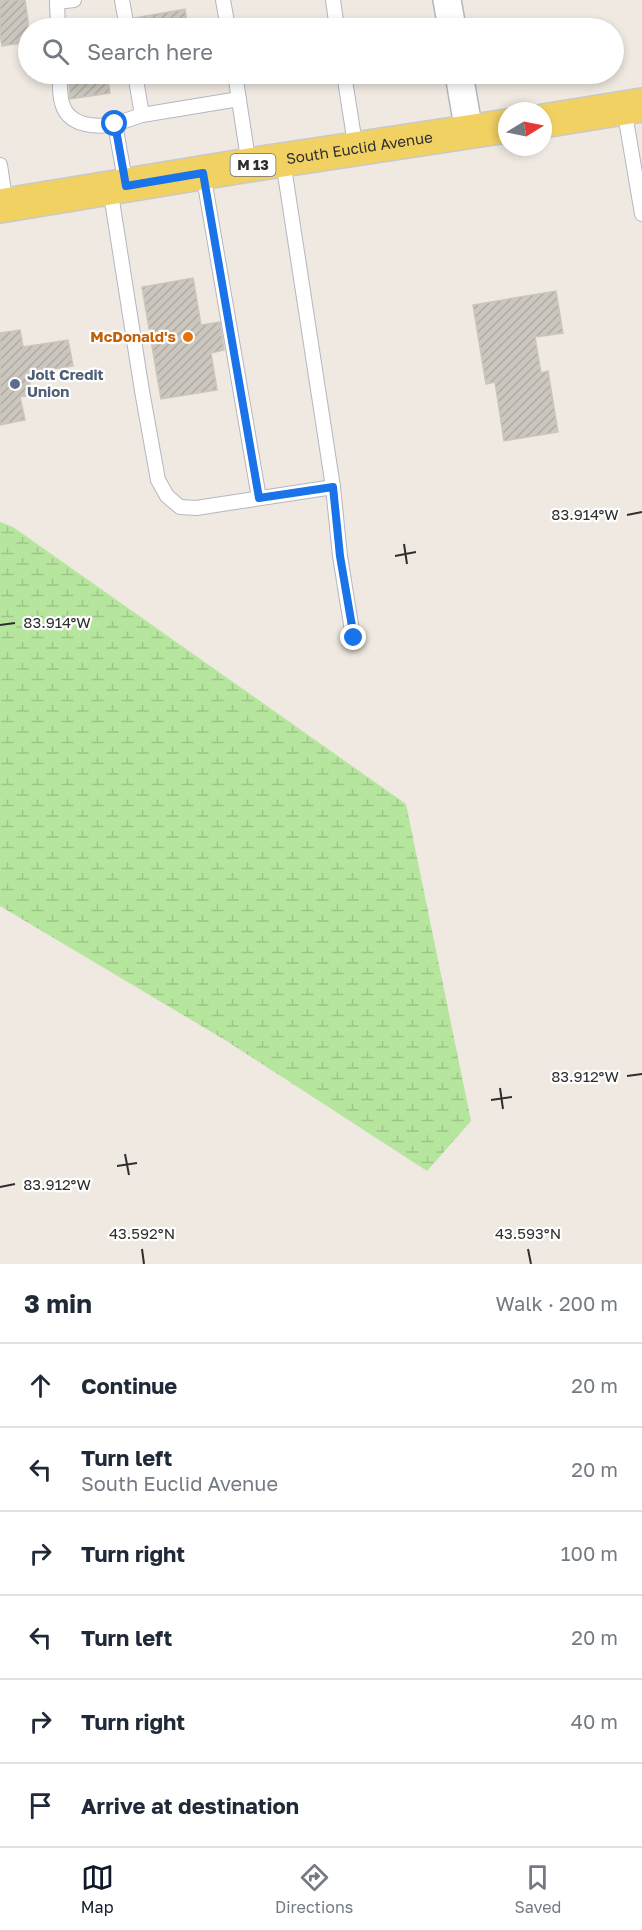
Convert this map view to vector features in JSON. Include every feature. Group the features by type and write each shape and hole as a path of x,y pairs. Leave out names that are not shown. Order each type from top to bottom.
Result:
{"main road":[{"path":"552,120 633,107"},
{"name":"South Euclid Avenue","path":"3,205 498,127"}],"street":[{"path":"447,0 450,18"},
{"path":"461,84 469,132"}],"lane":[{"path":"58,18 57,2 74,0"},
{"path":"122,0 125,18"},
{"path":"223,0 226,18"},
{"path":"333,0 336,18"},
{"path":"61,84 63,106 70,116 79,122 101,127 142,115 239,99"},
{"path":"137,84 142,115"},
{"path":"237,84 249,165"},
{"path":"346,84 356,150"},
{"path":"633,107 642,214"},
{"path":"115,124 118,187 142,392 158,480 167,496 180,507 196,508 333,487"},
{"path":"283,161 354,638"},
{"path":"0,165 3,205"},
{"path":"203,173 259,498"}],"green space":[{"path":"0,522 13,527 406,804 471,1121 427,1171 225,1040 0,906"}],"building":[{"path":"0,0 25,0 28,18 18,18 18,44 2,46"},
{"path":"185,9 186,18 134,18"},
{"path":"69,84 109,84 110,93 70,99"},
{"name":"McDonald's","path":"193,278 201,325 220,322 224,350 211,353 217,390 161,399 142,287"},
{"path":"556,291 563,333 535,337 541,373 548,371 558,432 504,441 495,382 486,384 473,305"},
{"name":"Jolt Credit Union","path":"20,330 23,347 68,340 73,366 28,373 32,395 20,397 25,420 0,425 0,333"}],"place":[{"name":"McDonald's","path":"188,337"},
{"name":"Jolt Credit Union","path":"15,384"}],"route":[{"path":"115,124 126,186 203,173 259,498 333,487 340,556 354,638"}]}
